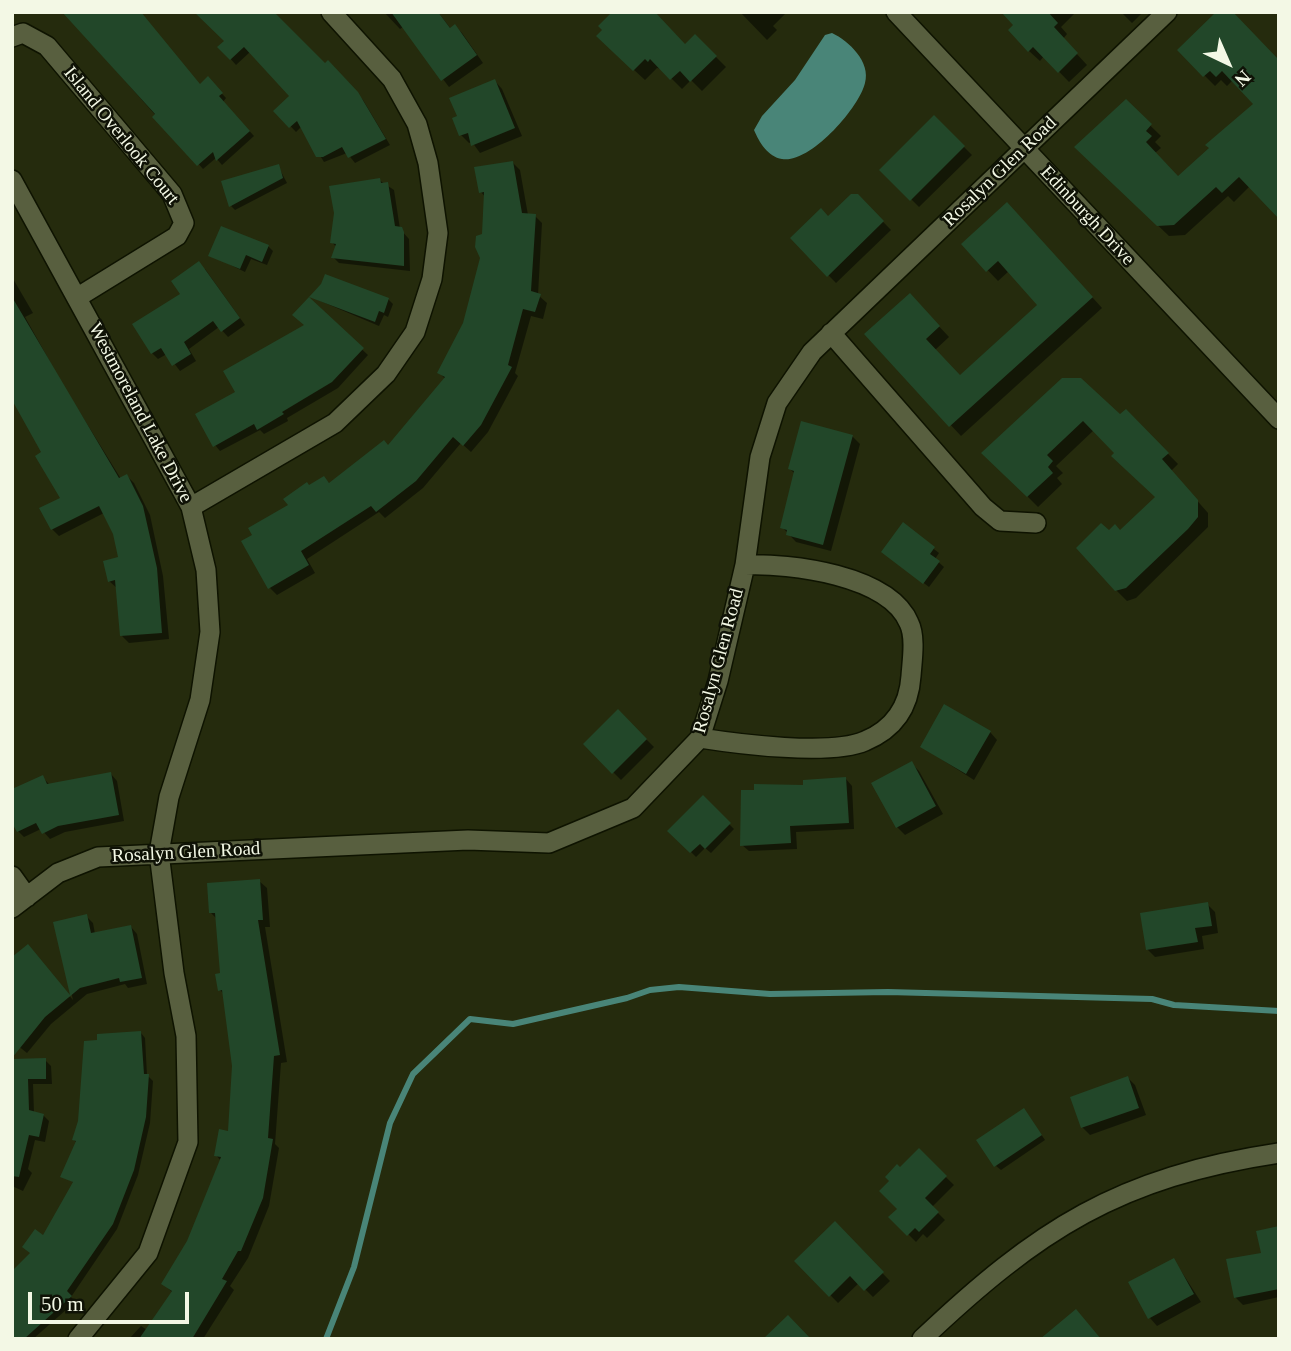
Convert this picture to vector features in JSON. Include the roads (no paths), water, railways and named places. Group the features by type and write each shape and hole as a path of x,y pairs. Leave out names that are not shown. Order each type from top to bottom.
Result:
{"street":[{"path":"191,507 335,423 386,374 415,332 432,279 438,233 428,163 417,124 392,79 331,12"},
{"name":"Edinburgh Drive","path":"896,12 1279,419"},
{"name":"Rosalyn Glen Road","path":"20,902 58,873 98,857 468,840 549,843 633,808 700,738 718,681 745,565 760,457 777,403 812,352 1167,12"},
{"name":"Island Overlook Court","path":"12,37 23,33 47,46 172,194 182,213 184,223 177,236 78,297"},
{"name":"Westmoreland Lake Drive","path":"12,180 191,507 206,570 210,632 200,700 169,797 159,853 174,973 186,1037 188,1142 148,1253 78,1339"},
{"path":"831,334 983,507 1000,521 1036,523"},
{"path":"700,738 742,745 835,747 863,743 886,731 898,719 909,697 910,624 886,596 853,579 775,564 745,565"},
{"path":"12,876 20,902"},
{"path":"922,1339 1010,1260 1059,1226 1116,1196 1201,1166 1279,1153"}],"water":[{"path":"832,33 845,41 862,60 866,75 861,94 843,119 819,144 793,158 777,158 765,148 754,130 762,116 795,80 825,35"}],"waterway":[{"path":"326,1339 354,1267 390,1123 413,1074 470,1019 513,1024 627,998 650,990 679,987 770,994 888,992 1152,999 1174,1005 1279,1011"}]}
